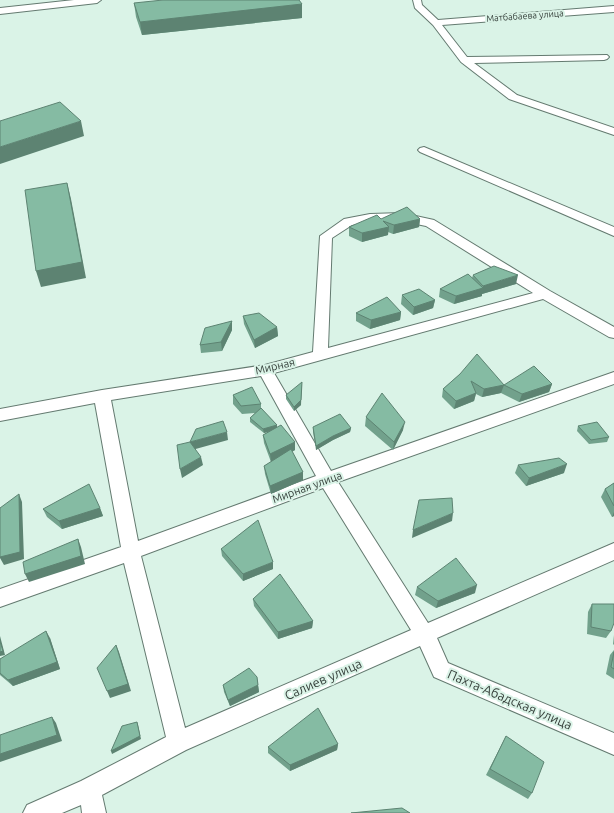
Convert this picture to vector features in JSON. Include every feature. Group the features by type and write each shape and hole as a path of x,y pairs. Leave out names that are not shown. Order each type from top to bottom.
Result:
{"street":[{"path":"0,11 97,0"},
{"path":"417,0 418,6 436,23 464,60 513,97 614,132"},
{"name":"Матбабаева улица","path":"436,23 614,9"},
{"path":"464,60 604,57"},
{"path":"424,150 614,232"},
{"path":"320,355 326,236 348,222 370,218 402,217 430,223 545,294 614,333"},
{"name":"Мирная","path":"0,415 102,396 265,370 545,294"},
{"name":"Пахта-Абадская улица","path":"265,370 327,479 425,635 441,670 614,744"},
{"name":"Мирная улица","path":"0,598 131,552 327,479 614,378"},
{"path":"102,396 131,552 178,742"},
{"name":"Салиев улица","path":"35,813 89,789 178,742 613,553"},
{"path":"89,789 94,813"}],"building":[{"path":"163,0 299,0 302,4 140,22 134,3"},
{"path":"60,102 81,121 0,147 0,121"},
{"path":"67,183 82,262 36,271 25,190"},
{"path":"407,207 420,219 394,225 383,221 389,227 362,233 349,227 377,215 381,219"},
{"path":"494,266 518,275 483,286 473,275"},
{"path":"468,274 483,288 456,296 440,289"},
{"path":"419,289 435,300 414,307 402,295"},
{"path":"387,297 401,312 371,320 356,313"},
{"path":"259,313 277,327 254,340 243,316"},
{"path":"232,321 221,342 200,345 205,328"},
{"path":"477,354 504,385 484,389 471,381 476,393 456,401 443,389 460,374"},
{"path":"534,366 552,384 522,394 504,385"},
{"path":"302,382 301,400 294,407 286,395"},
{"path":"252,387 261,404 241,406 233,395"},
{"path":"382,393 405,422 394,442 366,417"},
{"path":"261,408 277,425 263,429 250,418"},
{"path":"340,414 351,428 316,446 313,427"},
{"path":"223,421 227,432 190,442 196,429"},
{"path":"597,422 609,437 591,440 578,426"},
{"path":"281,425 295,442 270,454 263,435"},
{"path":"190,442 201,457 180,469 177,445"},
{"path":"291,449 303,472 270,486 264,466"},
{"path":"559,458 567,464 529,478 518,465"},
{"path":"614,483 614,506 605,489"},
{"path":"89,484 100,508 59,521 43,509"},
{"path":"19,494 20,552 0,557 0,508"},
{"path":"452,498 453,513 413,530 419,500"},
{"path":"258,520 273,562 243,574 221,549"},
{"path":"78,539 81,556 25,574 23,562"},
{"path":"456,558 477,585 438,601 417,587"},
{"path":"280,574 313,621 278,632 253,599"},
{"path":"592,604 614,604 614,623 611,631 591,627"},
{"path":"46,631 57,662 8,680 0,673 0,659"},
{"path":"0,641 3,651 0,652"},
{"path":"116,645 128,684 107,691 97,668"},
{"path":"614,652 614,669 611,667"},
{"path":"249,668 257,677 258,685 228,700 223,685"},
{"path":"318,708 338,744 290,765 268,747"},
{"path":"52,717 57,735 0,754 0,735"},
{"path":"137,722 140,736 111,751 122,726"},
{"path":"506,736 544,762 532,793 490,769"},
{"path":"402,808 410,813 351,813"}]}
